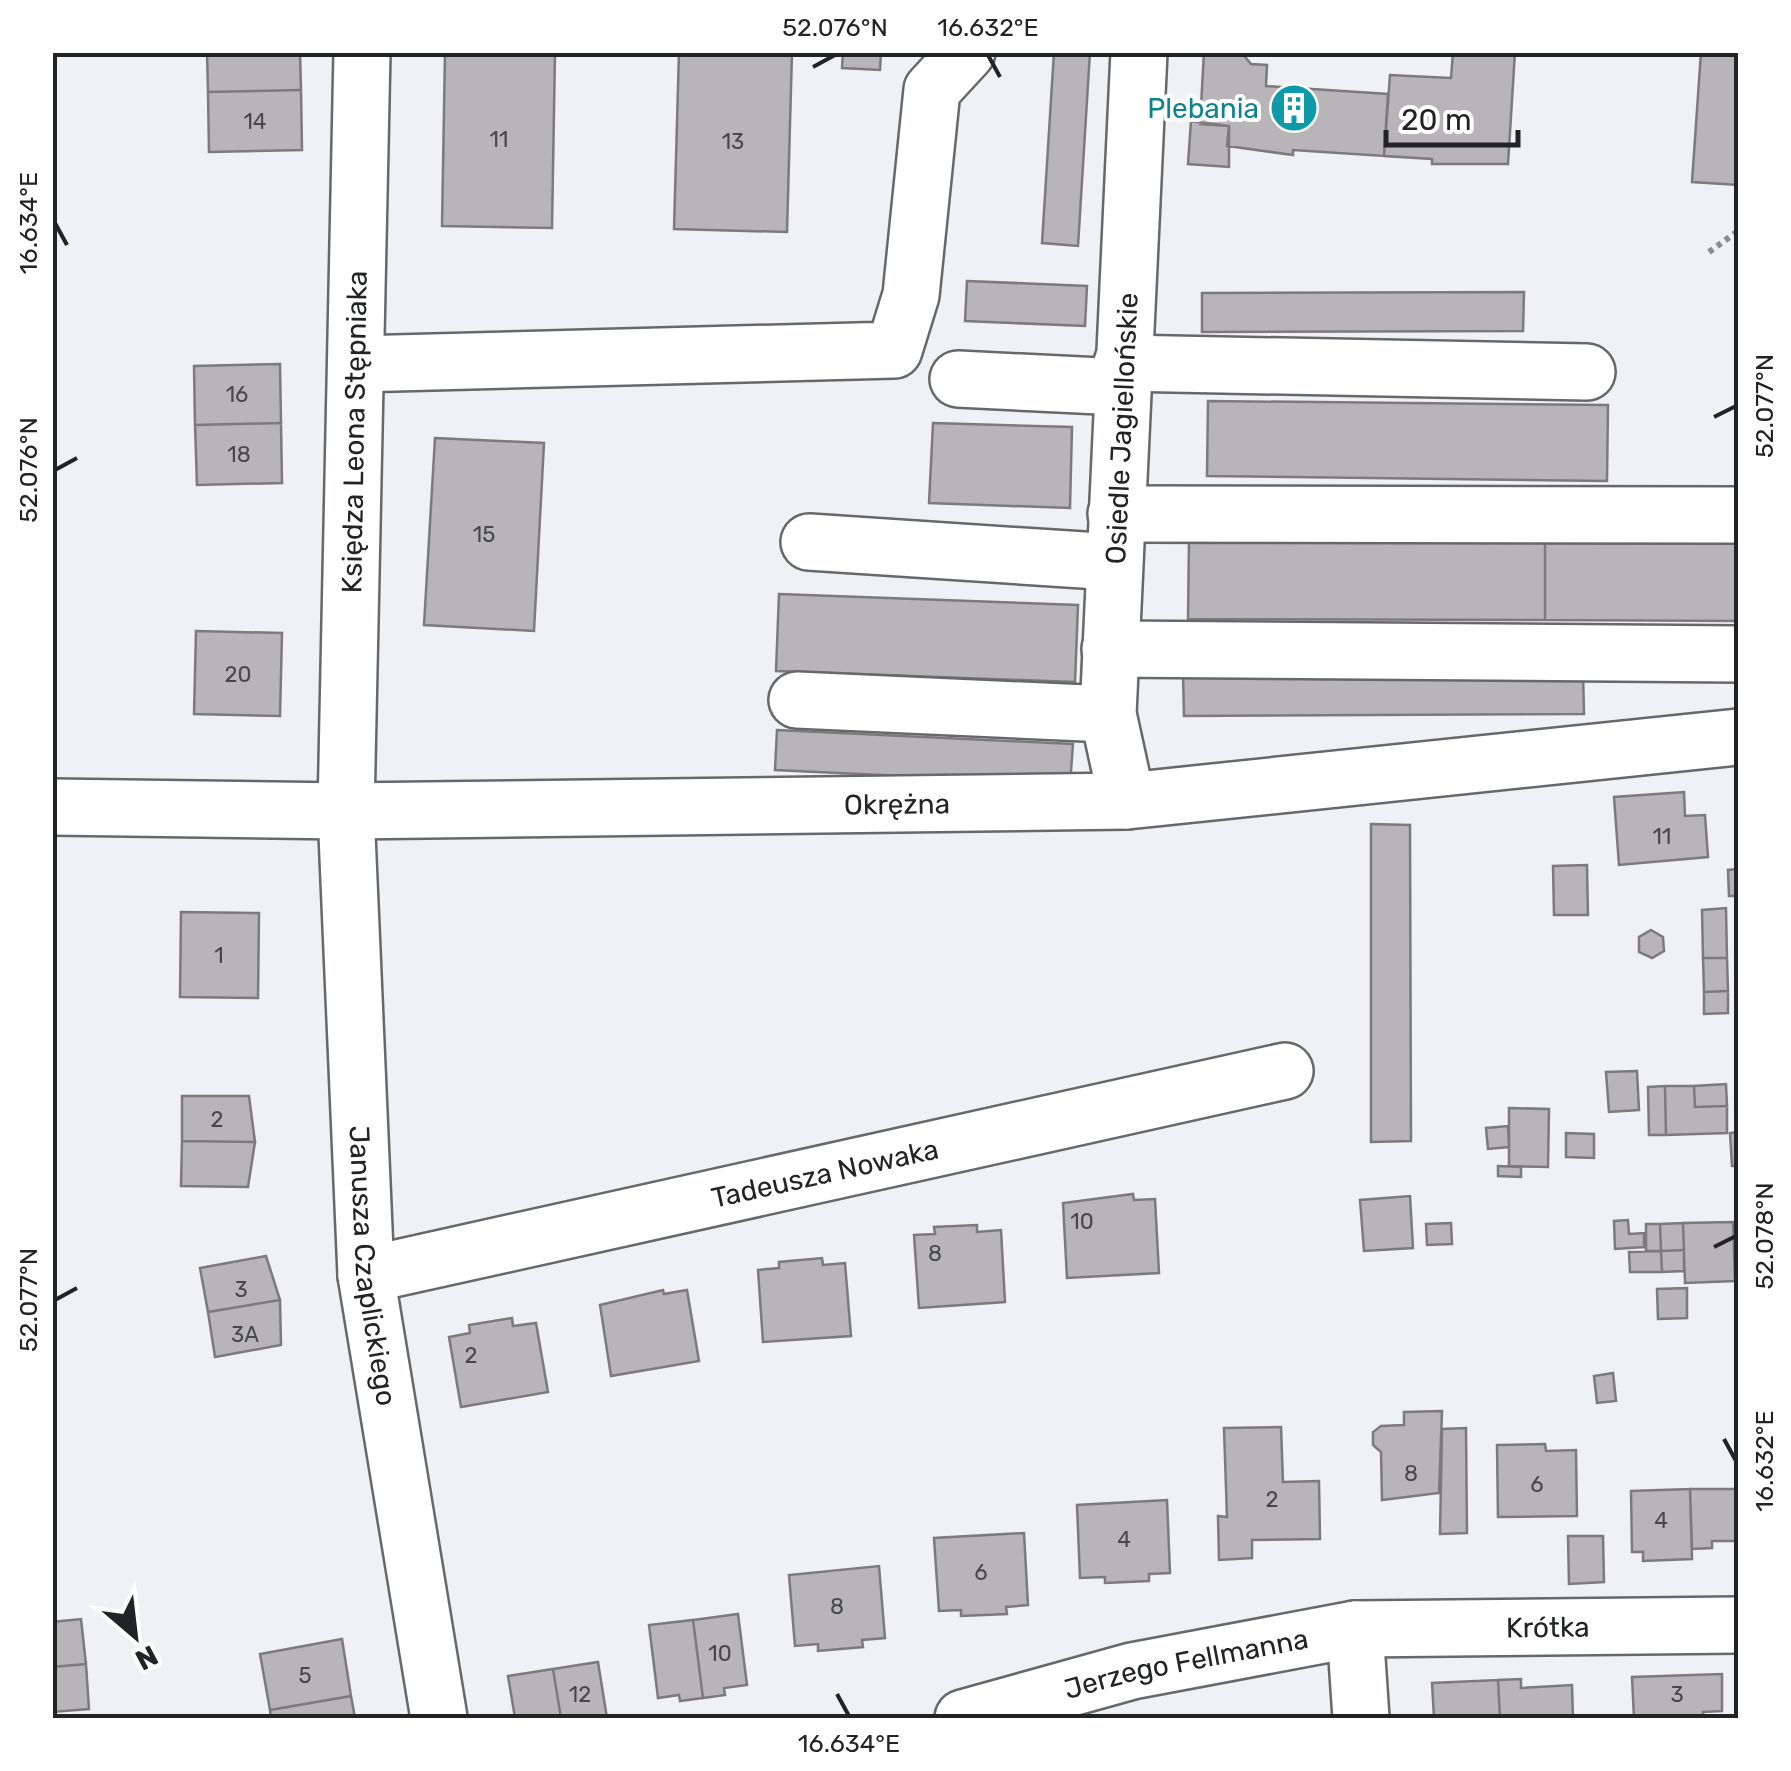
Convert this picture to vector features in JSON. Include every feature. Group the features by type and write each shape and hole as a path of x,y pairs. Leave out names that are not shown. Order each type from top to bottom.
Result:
{"street":[{"name":"Księdza Leona Stępniaka","path":"346,811 362,52"},
{"path":"356,364 894,350 911,295 932,90 967,52"},
{"name":"Osiedle Jagiellońskie","path":"1127,801 1108,714 1139,52"},
{"path":"958,379 1588,372"},
{"path":"809,542 1115,538 1738,516"},
{"path":"1110,649 1738,654"},
{"path":"797,700 1108,714"},
{"name":"Okrężna","path":"52,807 346,811 1127,801 1738,737"},
{"name":"Janusza Czaplickiego","path":"346,811 366,1275 439,1718"},
{"name":"Tadeusza Nowaka","path":"366,1275 1284,1071"},
{"name":"Krótka","path":"1354,1630 1738,1625"},
{"path":"1354,1630 1361,1718"},
{"name":"Jerzego Fellmanna","path":"964,1718 1132,1672 1354,1630"}],"path":[{"path":"1709,252 1738,232"}],"building":[{"path":"207,52 300,52 301,90 208,92"},
{"path":"445,52 555,52 552,228 442,226"},
{"path":"679,52 792,52 787,232 674,229"},
{"path":"843,52 881,52 880,70 842,68"},
{"path":"1054,52 1090,52 1078,246 1042,243"},
{"name":"Plebania","path":"1204,52 1241,52 1251,64 1267,65 1266,86 1388,94 1384,156 1293,150 1293,155 1227,146 1229,126 1200,124"},
{"path":"1453,52 1515,52 1508,164 1432,164 1432,159 1384,156 1390,75 1451,78"},
{"path":"1701,52 1738,52 1738,185 1692,182"},
{"path":"301,90 302,150 209,152 208,92"},
{"path":"1191,121 1229,126 1229,167 1188,164"},
{"path":"967,281 1087,286 1085,326 965,321"},
{"path":"1524,292 1523,331 1202,332 1202,293"},
{"path":"280,364 281,423 195,425 194,366"},
{"path":"1208,401 1608,405 1607,481 1207,476"},
{"path":"281,423 282,483 197,485 195,425"},
{"path":"933,423 1072,427 1070,508 929,503"},
{"path":"435,438 544,443 534,631 424,625"},
{"path":"1189,539 1545,540 1545,620 1188,619"},
{"path":"1545,540 1738,541 1738,621 1545,620"},
{"path":"779,594 1078,605 1075,682 776,671"},
{"path":"196,631 282,633 280,716 194,714"},
{"path":"1583,672 1584,714 1184,716 1183,675"},
{"path":"777,730 1073,744 1070,784 775,770"},
{"path":"1684,792 1685,816 1705,815 1708,857 1619,865 1614,797"},
{"path":"1371,824 1410,825 1411,1141 1371,1142"},
{"path":"1587,865 1588,915 1554,915 1553,866"},
{"path":"1738,869 1738,896 1729,896 1728,870"},
{"path":"1726,908 1727,958 1703,958 1702,910"},
{"path":"181,912 259,913 258,998 180,997"},
{"path":"1651,930 1663,937 1664,951 1652,958 1639,952 1639,937"},
{"path":"1703,958 1727,958 1728,991 1704,992"},
{"path":"1728,991 1728,1013 1704,1014 1704,992"},
{"path":"1637,1071 1639,1110 1609,1112 1606,1072"},
{"path":"1726,1084 1727,1106 1695,1107 1694,1086"},
{"path":"1665,1086 1666,1135 1649,1135 1648,1087"},
{"path":"1665,1086 1694,1086 1695,1107 1727,1106 1727,1133 1666,1135"},
{"path":"182,1096 249,1096 255,1142 182,1141"},
{"path":"1509,1108 1549,1109 1548,1167 1509,1166"},
{"path":"1508,1126 1509,1147 1488,1149 1486,1128"},
{"path":"1738,1132 1738,1166 1732,1166 1730,1133"},
{"path":"1566,1133 1594,1134 1594,1158 1566,1157"},
{"path":"182,1141 255,1142 248,1187 181,1186"},
{"path":"1498,1166 1521,1167 1521,1177 1498,1176"},
{"path":"1133,1194 1134,1200 1155,1199 1159,1273 1067,1278 1063,1203"},
{"path":"1410,1196 1413,1248 1364,1251 1360,1200"},
{"path":"1628,1220 1629,1234 1644,1233 1644,1247 1615,1249 1614,1221"},
{"path":"1733,1222 1735,1281 1685,1283 1683,1223"},
{"path":"1451,1223 1452,1244 1427,1245 1426,1224"},
{"path":"1683,1223 1684,1250 1661,1251 1660,1224"},
{"path":"1646,1224 1660,1224 1661,1251 1646,1251"},
{"path":"977,1225 977,1232 1001,1230 1005,1302 919,1308 914,1235 935,1234 934,1227"},
{"path":"1684,1250 1684,1271 1662,1272 1661,1251"},
{"path":"1661,1251 1662,1272 1630,1272 1629,1252"},
{"path":"266,1256 280,1300 208,1312 200,1268"},
{"path":"822,1258 823,1265 845,1263 851,1336 763,1342 758,1270 779,1268 779,1262"},
{"path":"1687,1288 1687,1318 1658,1319 1657,1289"},
{"path":"663,1290 664,1294 687,1290 699,1361 611,1376 600,1305"},
{"path":"280,1300 281,1345 215,1357 208,1312"},
{"path":"512,1318 513,1326 536,1323 548,1392 461,1407 449,1337 470,1333 469,1325"},
{"path":"1613,1373 1616,1401 1597,1403 1594,1376"},
{"path":"1442,1411 1439,1493 1382,1500 1381,1452 1373,1445 1373,1432 1381,1426 1404,1425 1404,1412"},
{"path":"1281,1427 1283,1482 1319,1481 1320,1539 1252,1540 1252,1558 1219,1560 1218,1516 1227,1517 1224,1428"},
{"path":"1466,1428 1467,1533 1440,1534 1442,1429"},
{"path":"1545,1444 1546,1451 1576,1450 1577,1516 1498,1517 1497,1445"},
{"path":"1690,1489 1738,1489 1738,1541 1712,1541 1712,1548 1692,1549"},
{"path":"1690,1489 1692,1559 1643,1561 1643,1552 1632,1552 1631,1491"},
{"path":"1167,1500 1170,1573 1149,1574 1149,1581 1105,1583 1105,1577 1080,1578 1077,1505"},
{"path":"1024,1533 1028,1605 1006,1607 1007,1614 961,1616 961,1610 939,1611 934,1538"},
{"path":"1568,1536 1603,1536 1604,1582 1569,1584"},
{"path":"879,1566 885,1638 862,1640 863,1647 818,1651 818,1644 795,1646 789,1575"},
{"path":"738,1614 747,1685 724,1688 725,1695 703,1698 693,1620"},
{"path":"81,1619 86,1664 52,1667 52,1622"},
{"path":"693,1620 703,1698 658,1698 649,1625"},
{"path":"342,1639 351,1696 270,1710 260,1654"},
{"path":"598,1662 607,1718 561,1718 553,1669"},
{"path":"86,1664 89,1709 52,1712 52,1667"},
{"path":"553,1669 561,1718 515,1718 508,1676"},
{"path":"1722,1674 1722,1711 1703,1712 1703,1718 1634,1718 1632,1677"},
{"path":"1521,1679 1521,1688 1572,1685 1573,1718 1500,1718 1498,1680"},
{"path":"1498,1680 1500,1718 1434,1718 1432,1683"},
{"path":"351,1696 355,1718 271,1718 270,1710"}],"place":[{"name":"Plebania","path":"1294,108"}]}
